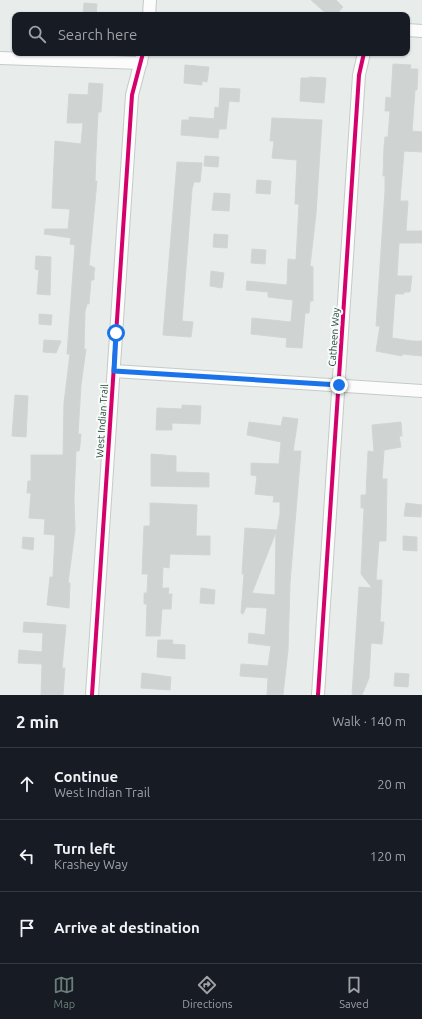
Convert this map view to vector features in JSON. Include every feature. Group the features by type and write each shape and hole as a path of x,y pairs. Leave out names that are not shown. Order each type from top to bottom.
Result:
{"street":[{"path":"149,12 150,0"},
{"path":"410,30 422,31"},
{"name":"Catheen Way","path":"318,695 359,75 363,56"},
{"path":"0,58 142,58"},
{"name":"West Indian Trail","path":"92,695 132,95 142,58"},
{"path":"114,371 422,391"}],"building":[{"path":"311,0 336,0 343,7 339,12 325,12"},
{"path":"84,3 97,4 96,12 83,12"},
{"path":"393,64 411,65 410,69 418,69 412,131 422,132 422,152 404,151 400,201 408,201 406,231 422,231 422,243 399,243 397,276 412,276 410,292 395,294 392,338 422,341 422,356 402,354 402,356 376,351 380,326 376,326 385,191 385,176 383,176 384,147 385,137 388,137 390,111 385,111 386,97 391,98"},
{"path":"185,65 209,67 207,82 202,81 202,85 184,83"},
{"path":"301,78 326,78 324,103 300,101"},
{"path":"89,83 103,84 101,112 98,112 95,181 97,181 89,265 95,268 94,280 91,280 89,304 87,304 85,311 84,349 86,349 81,385 78,434 81,434 80,445 79,451 76,451 74,498 75,530 68,583 70,583 69,608 47,605 50,577 53,577 55,535 44,534 45,519 29,518 31,493 27,493 28,481 31,481 31,455 63,455 64,403 70,354 67,354 75,245 70,244 71,238 44,234 45,229 68,229 70,209 52,208 55,141 81,144 83,123 67,123 69,94 88,95"},
{"path":"220,88 240,89 239,102 229,101 226,129 219,129 218,138 181,135 182,120 189,120 189,117 214,119 215,107 219,108"},
{"path":"272,118 322,120 316,214 310,266 313,267 313,301 310,301 309,313 305,313 302,348 286,347 287,338 251,334 252,318 291,322 293,300 268,297 268,292 246,290 247,281 287,285 288,259 296,260 299,204 295,204 297,160 272,158 274,141 270,141"},
{"path":"205,156 219,157 218,167 204,166"},
{"path":"177,162 202,163 200,182 194,182 192,189 182,321 193,322 191,337 163,335"},
{"path":"257,180 271,181 270,194 256,193"},
{"path":"214,193 230,194 229,211 212,210"},
{"path":"214,234 228,235 227,248 213,247"},
{"path":"252,249 266,250 265,264 251,263"},
{"path":"36,256 51,257 50,295 37,294 39,270 35,269"},
{"path":"211,271 224,273 222,288 210,286"},
{"path":"39,314 52,315 51,325 39,324"},
{"path":"44,340 61,341 56,353 43,352"},
{"path":"15,395 28,396 26,437 12,436"},
{"path":"182,405 201,406 200,424 172,423 172,430 156,430 157,408 182,409"},
{"path":"283,417 298,419 293,451 301,451 290,583 288,650 283,695 267,695 268,678 240,676 241,664 268,666 271,646 248,643 249,633 265,635 267,608 246,607 243,614 241,613 244,574 242,574 245,528 277,530 280,514 280,502 273,502 274,496 255,494 257,476 251,475 251,463 279,464 281,442 247,435 249,422 281,426","holes":["276,532 275,595 252,593"]},
{"path":"401,422 402,436 399,436 401,447 384,450 382,479 387,479 386,541 379,541 376,580 382,580 380,622 384,622 382,644 371,643 369,678 362,695 352,695 359,587 372,588 361,574 364,508 361,508 361,495 366,495 368,451 374,452 372,425"},
{"path":"151,454 176,456 176,472 209,473 209,487 151,486"},
{"path":"150,503 197,505 196,536 210,536 210,555 170,554 169,568 163,567 162,588 169,588 168,594 172,594 171,609 162,609 160,636 146,636 147,604 144,604 144,593 147,593 148,574 142,574 144,526 150,526"},
{"path":"406,503 422,505 421,517 404,516"},
{"path":"403,536 417,537 417,551 403,550"},
{"path":"23,537 34,538 33,550 22,548"},
{"path":"201,588 215,590 214,604 200,603"},
{"path":"24,622 66,625 62,668 65,668 63,695 41,695 42,664 18,663 19,650 42,652 43,633 23,632"},
{"path":"158,640 173,640 172,644 185,645 185,659 157,657"},
{"path":"142,673 171,677 170,690 141,688"},
{"path":"395,673 409,674 408,687 394,686"}],"cycle path":[{"path":"92,695 132,95 142,56"},
{"path":"318,695 359,75 363,56"}],"route":[{"path":"116,333 114,371 339,385"}]}
